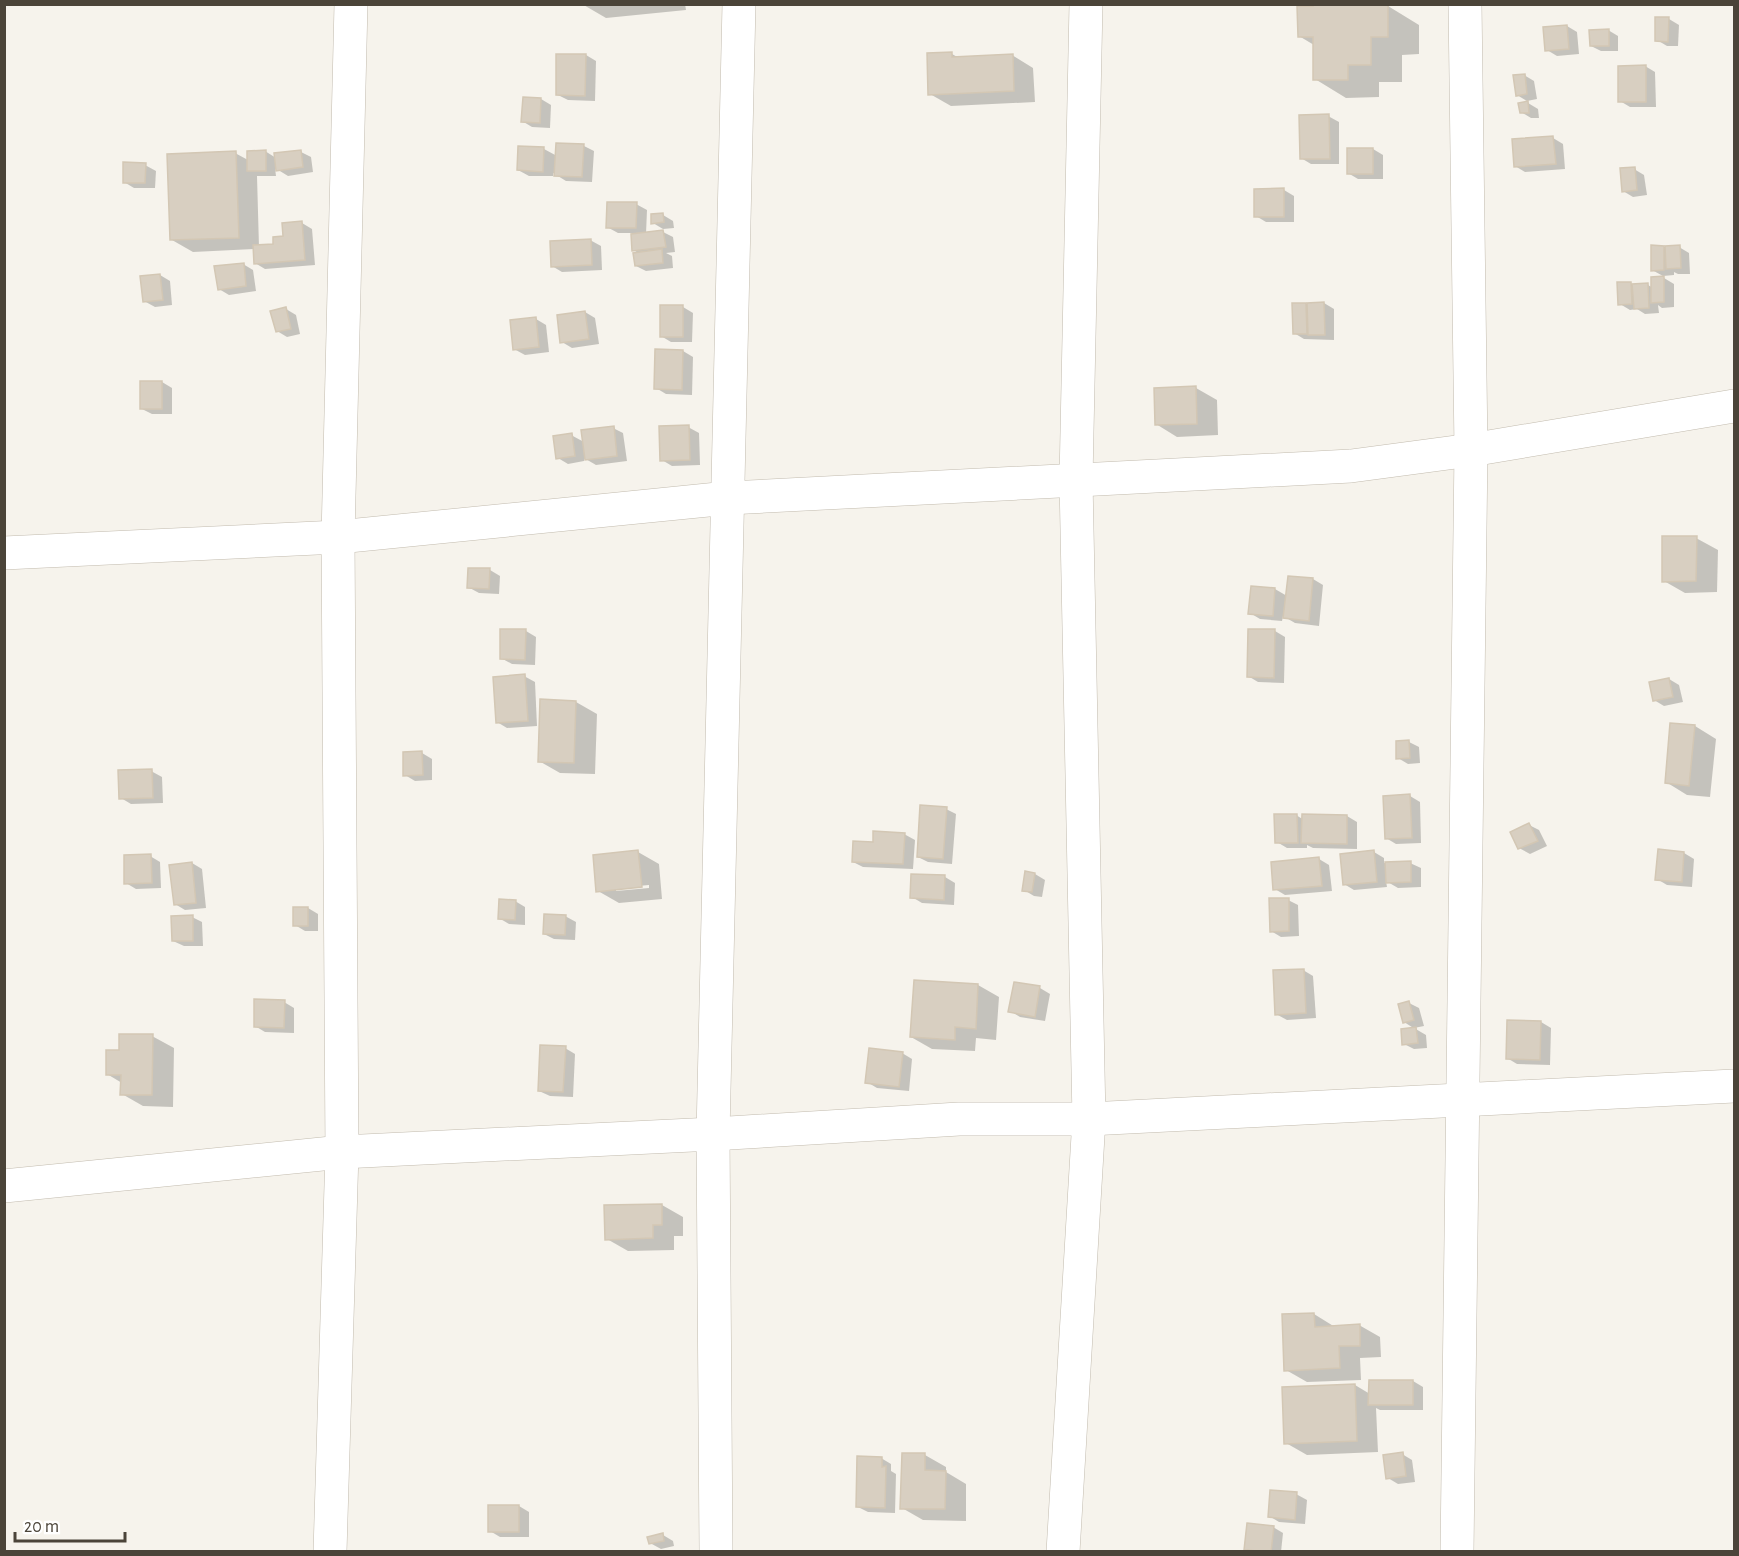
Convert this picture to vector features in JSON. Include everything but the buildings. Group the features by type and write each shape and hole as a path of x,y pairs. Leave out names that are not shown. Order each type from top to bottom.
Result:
{"street":[{"path":"330,1551 342,1152 338,537 351,4"},
{"path":"716,1551 713,1134 739,4"},
{"path":"1063,1551 1089,1119 1076,480 1086,4"},
{"path":"1457,1551 1471,450 1465,4"},
{"path":"4,553 338,537 728,498 1351,466 1471,450 1734,406"},
{"path":"4,1186 342,1152 713,1134 959,1119 1089,1119 1734,1086"}]}
